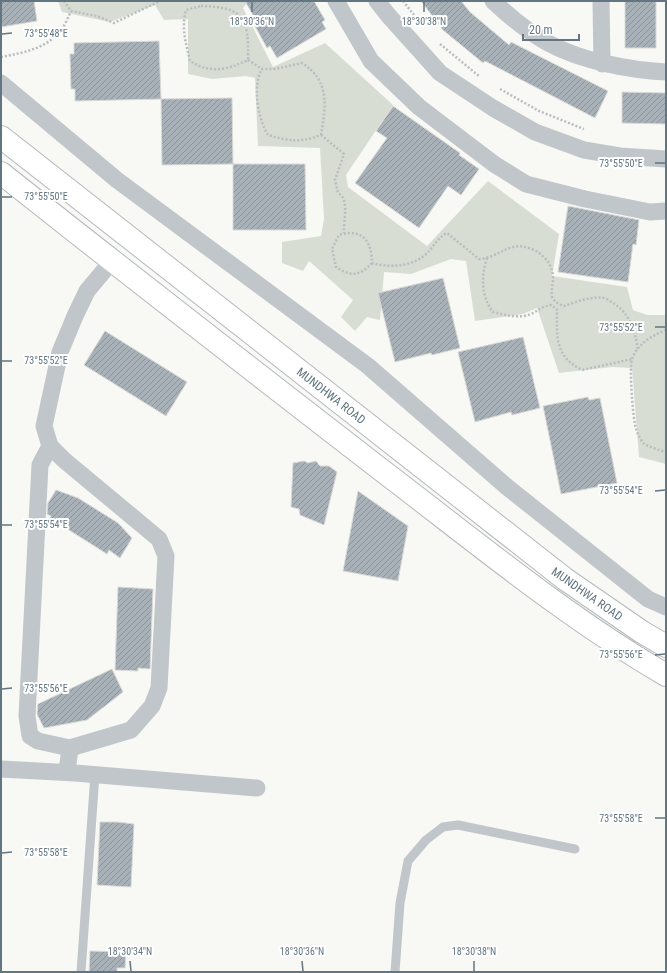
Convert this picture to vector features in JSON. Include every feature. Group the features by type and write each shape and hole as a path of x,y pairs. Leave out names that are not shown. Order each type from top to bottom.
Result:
{"highway":[{"name":"MUNDHWA ROAD","path":"1,137 565,579 642,632 666,646"},
{"name":"MUNDHWA ROAD","path":"1,173 112,261 550,600 628,654 666,675"},
{"path":"271,384 287,362"}],"street":[{"path":"336,1 372,61 419,107 494,164 526,184 585,199 643,211 666,211"},
{"path":"377,1 440,73 493,108 535,132 584,150 620,156 666,159"},
{"path":"493,1 507,14 550,44 602,64 666,72"},
{"path":"601,1 602,64"},
{"path":"1,83 117,180 368,366 507,487 561,531 648,599 666,607"},
{"path":"50,446 40,465 27,716 30,736 38,741 70,748 131,730 152,706 159,688 166,556 159,539 64,460 50,446 44,426 60,352 87,291 112,261"},
{"path":"67,772 70,748"},
{"path":"1,769 95,774 257,788"}],"lane":[{"path":"81,972 95,774"},
{"path":"395,972 400,903 408,861 426,840 443,827 458,825 575,849"}],"path":[{"path":"64,1 71,11 97,16 114,23 160,1"},
{"path":"403,1 417,19"},
{"path":"200,6 217,7 236,12 243,19 248,31 248,60 223,69 201,68 190,61 183,31 186,10 200,6"},
{"path":"1,57 23,52 44,44 60,32 71,11"},
{"path":"436,41 482,78"},
{"path":"248,60 262,69 302,63 308,67 324,86 325,106 321,135"},
{"path":"262,69 257,77 258,106 262,126 268,135 296,142 308,140 321,135"},
{"path":"494,86 539,111 590,132"},
{"path":"321,135 344,154 335,180 338,193 342,195 345,200 344,233"},
{"path":"344,233 353,233 363,237 370,244 372,262 362,272 357,274 349,273 336,267 332,249 339,235 344,233"},
{"path":"372,262 386,266 418,260 435,245 440,237 447,233 479,259 487,258 512,246 521,245 537,251 548,262 552,271 552,296 556,303 564,306 586,300 606,298 623,311 631,322 636,335 638,350"},
{"path":"487,258 484,268 484,290 486,303 493,312 520,317 532,313 541,307 551,305 557,309 555,328 558,343 568,363 582,370 632,359"},
{"path":"666,330 650,336 632,359 633,410 636,429 644,443 666,452"}],"shaded area":[{"path":"58,1 248,1 243,8 273,67 325,43 393,105 346,175 348,187 427,246 488,181 559,234 552,276 627,287 633,310 647,315 666,315 666,464 639,457 632,368 612,367 559,373 537,308 523,314 475,321 466,261 451,259 411,274 384,272 380,320 367,317 355,331 341,317 353,300 309,261 303,271 282,263 282,242 321,236 324,219 320,148 258,146 255,78 246,76 212,79 188,74 188,19 164,20 155,5 110,22 62,12"}],"building":[{"path":"1,1 34,1 37,21 1,27"},
{"path":"245,1 314,1 325,20 322,22 326,29 277,58 270,46 267,48 251,19 254,17"},
{"path":"421,1 461,1 470,12 509,45 511,42 608,91 595,118 485,61 483,63 443,30"},
{"path":"625,1 656,1 656,48 625,48"},
{"path":"159,41 161,99 75,101 75,89 71,89 70,54 74,54 74,43"},
{"path":"622,92 666,93 666,124 622,123"},
{"path":"232,98 233,164 162,165 161,99"},
{"path":"393,106 460,153 459,155 479,169 461,195 448,186 419,228 355,183 387,138 376,131"},
{"path":"233,164 305,164 306,230 233,230"},
{"path":"568,206 639,220 636,245 633,244 628,282 558,272"},
{"path":"443,278 460,348 432,355 431,353 395,362 378,293"},
{"path":"105,331 187,382 166,416 84,365"},
{"path":"523,337 540,408 512,415 511,412 475,422 458,352"},
{"path":"588,397 589,400 600,398 617,483 561,494 543,406"},
{"path":"304,461 308,463 316,461 320,466 329,466 337,472 324,525 300,515 299,509 291,507 293,463"},
{"path":"56,490 78,498 118,523 132,538 120,558 109,550 107,554 50,518 51,516 47,514 48,503"},
{"path":"358,491 408,526 398,581 343,571"},
{"path":"118,587 153,589 150,669 138,668 138,671 115,670"},
{"path":"112,669 123,692 87,720 44,728 37,714 38,704"},
{"path":"100,822 134,824 131,887 97,885"},
{"path":"90,951 126,952 125,968 117,968 117,972 89,972"}]}
